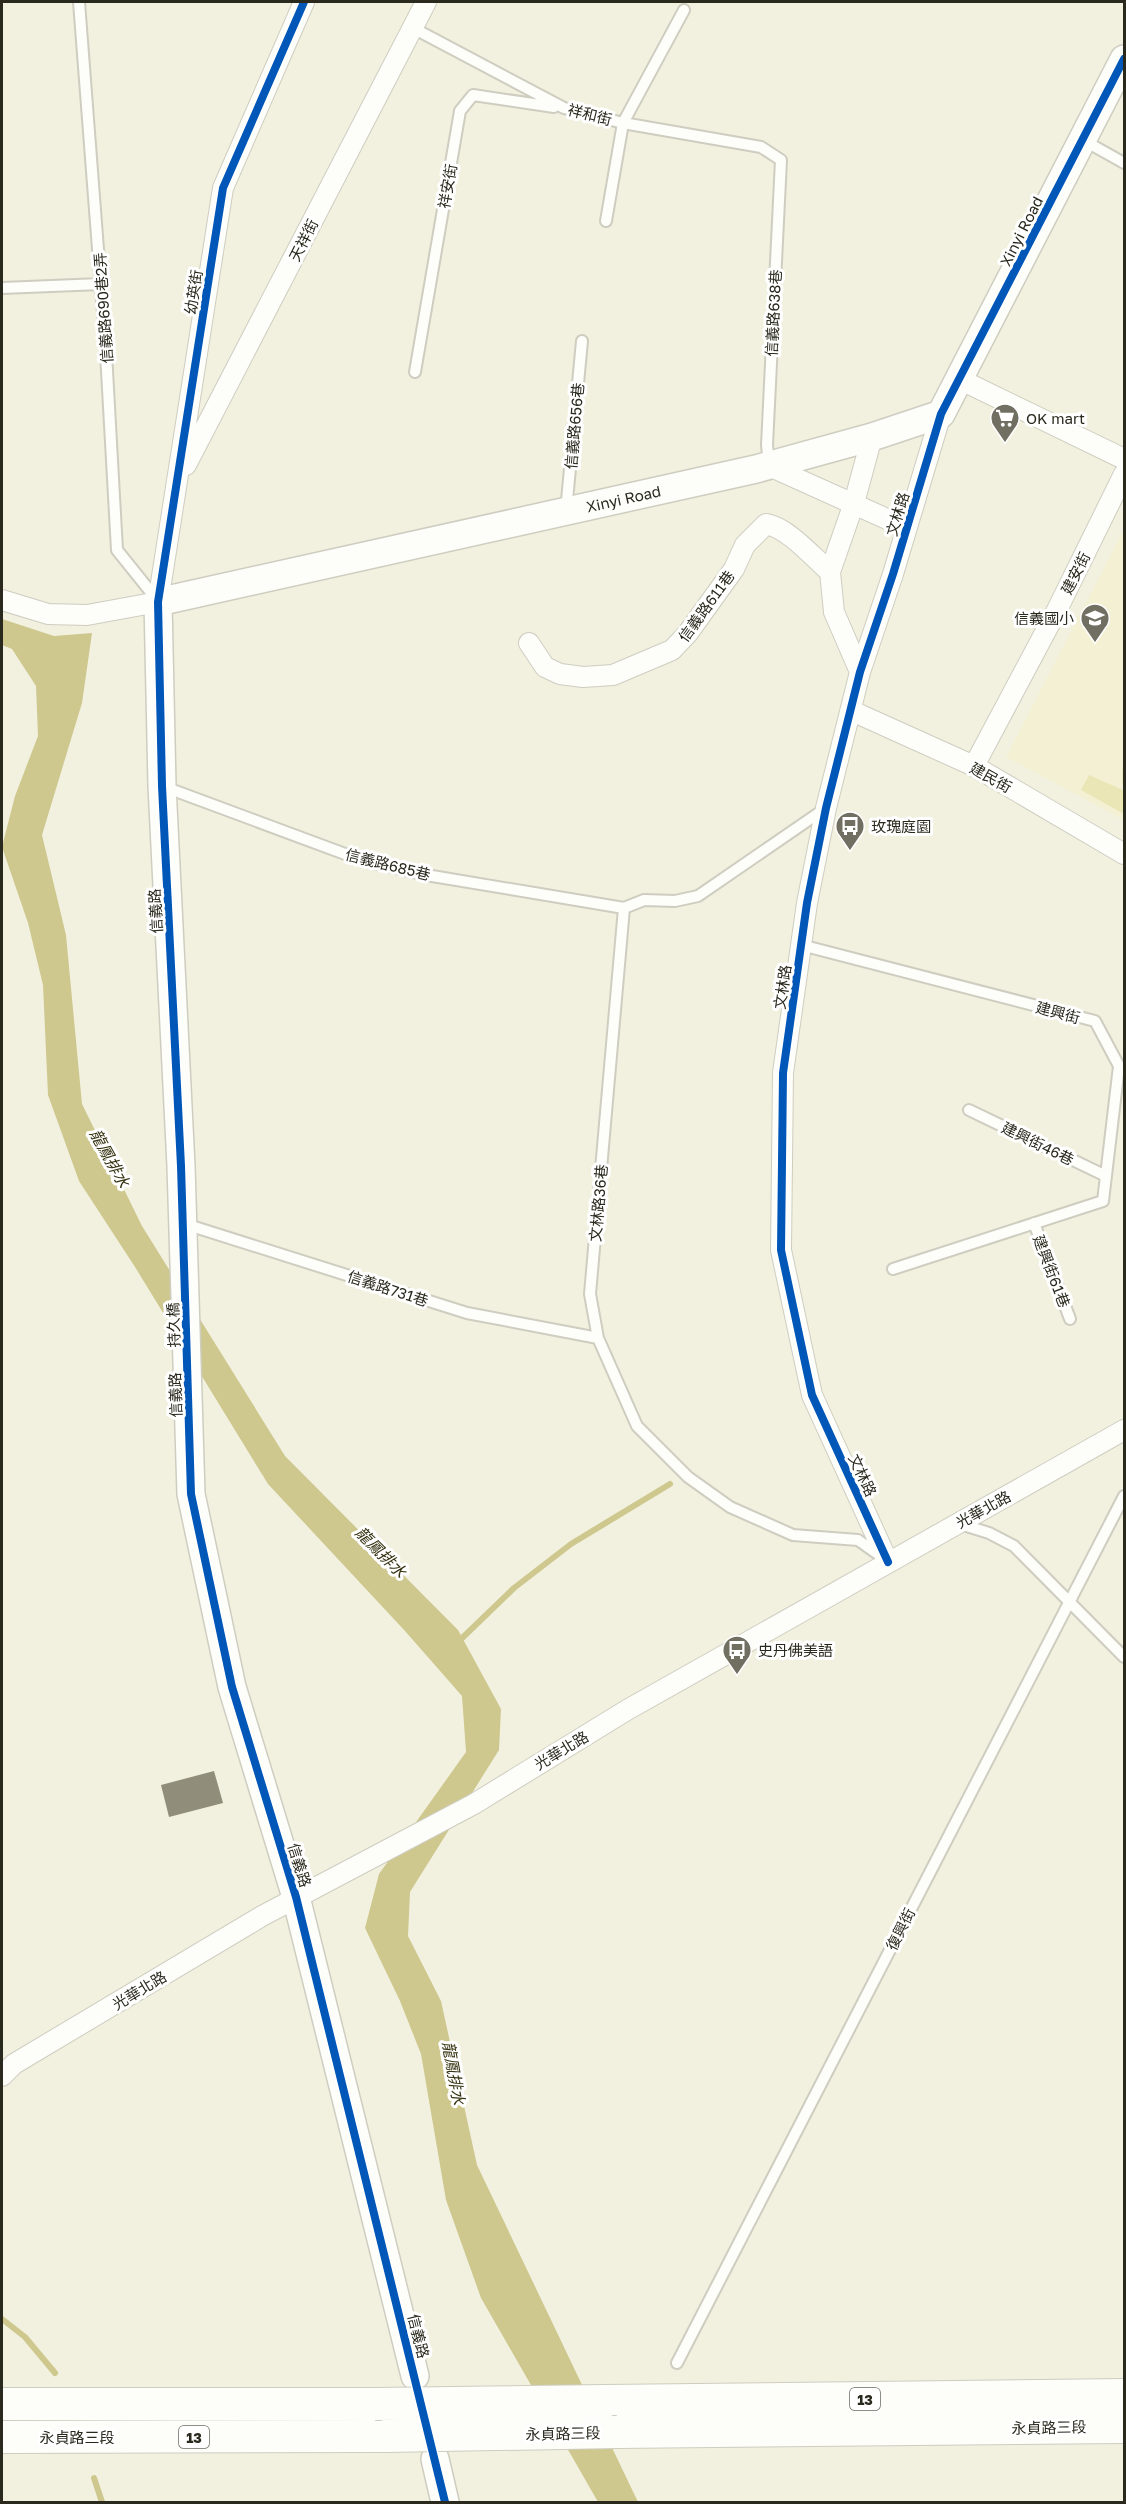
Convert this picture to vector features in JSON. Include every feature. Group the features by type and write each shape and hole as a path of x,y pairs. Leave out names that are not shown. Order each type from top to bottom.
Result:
{"main road":[{"name":"永貞路三段","path":"2,2404 375,2404 1125,2395"},
{"name":"永貞路三段","path":"2,2437 386,2436 1125,2427"}],"street":[{"name":"幼英街","path":"158,602 223,188 304,2"},
{"name":"天祥街","path":"179,479 426,2"},
{"name":"Xinyi Road","path":"158,602 769,466 872,437 941,414 1125,59"},
{"path":"960,379 1125,459"},
{"name":"文林路","path":"888,1562 812,1395 782,1250 783,1073 807,903 826,808 860,672 908,528 941,414"},
{"path":"860,672 834,612 830,572 854,503 872,437"},
{"path":"769,466 908,528"},
{"name":"建安街","path":"974,766 1057,610 1125,474"},
{"name":"信義路611巷","path":"529,643 545,667 560,674 583,677 613,675 672,650 688,633 734,569 745,545 766,524 775,525 830,572"},
{"path":"2,600 48,614 87,615 158,602"},
{"name":"信義路","path":"158,602 162,786 185,1291"},
{"name":"建民街","path":"852,711 974,766 1125,854"},
{"name":"持久橋","path":"185,1291 187,1358"},
{"name":"信義路","path":"187,1358 192,1494 232,1687 296,1897 415,2376"},
{"name":"光華北路","path":"2,2076 14,2064 296,1897 474,1804 627,1710 1125,1430"},
{"path":"435,2459 445,2502"}],"lane":[{"name":"信義路690巷2弄","path":"79,2 101,284 117,550 158,602"},
{"path":"606,222 623,123 684,10"},
{"name":"祥和街","path":"413,28 564,108 623,123 761,147 781,160"},
{"name":"祥安街","path":"415,372 460,111 474,95 564,108"},
{"path":"1083,140 1125,163"},
{"name":"信義路638巷","path":"769,466 766,445 781,160"},
{"path":"2,288 101,284"},
{"name":"信義路656巷","path":"566,511 582,341"},
{"name":"信義路685巷","path":"162,786 364,861 426,875 624,908"},
{"path":"624,908 644,900 675,901 698,896 826,808"},
{"name":"文林路36巷","path":"624,908 590,1294 598,1338 637,1426 688,1477 730,1507 793,1535 858,1540 888,1562"},
{"name":"建興街","path":"801,945 1095,1021 1119,1066 1119,1116 1103,1201 893,1269"},
{"name":"建興街46巷","path":"969,1110 1106,1176"},
{"name":"建興街61巷","path":"1034,1223 1070,1319"},
{"name":"信義路731巷","path":"183,1224 467,1313 598,1338"},
{"name":"復興街","path":"677,2363 1125,1496"},
{"path":"957,1523 989,1533 1014,1546 1125,1657"}],"shaded area":[{"name":"信義國小","path":"1124,529 1124,820 1006,757"},
{"path":"1124,756 1124,814 1081,790 1089,775 1123,790"}],"water":[{"name":"龍鳳排水","path":"2,619 54,636 92,633 82,703 42,835 66,935 82,1104 142,1226 285,1456 458,1630 501,1709 499,1750 410,1892 408,1936 441,2001 477,2165 638,2502 598,2502 481,2298 446,2200 421,2054 400,2001 365,1928 379,1874 466,1752 462,1696 405,1631 268,1484 135,1267 79,1181 48,1095 43,985 28,923 2,847 15,796 38,736 36,686 12,649 2,645"}],"building":[{"path":"214,1771 223,1803 169,1817 161,1785"}],"waterway":[{"path":"457,1643 514,1588 571,1544 670,1484"},
{"path":"2,2319 25,2337 55,2373"},
{"path":"94,2478 102,2502"}],"cycle path":[{"path":"304,2 223,188 158,602 162,786 181,1166 191,1494 232,1687 296,1897 445,2502"},
{"path":"888,1562 812,1395 781,1250 783,1073 807,903 826,808 860,672 893,574 941,414 1124,59"}],"place":[{"name":"OK mart","path":"1005,444"},
{"name":"信義國小","path":"1095,644"},
{"name":"玫瑰庭園","path":"850,852"},
{"name":"史丹佛美語","path":"737,1676"}]}
